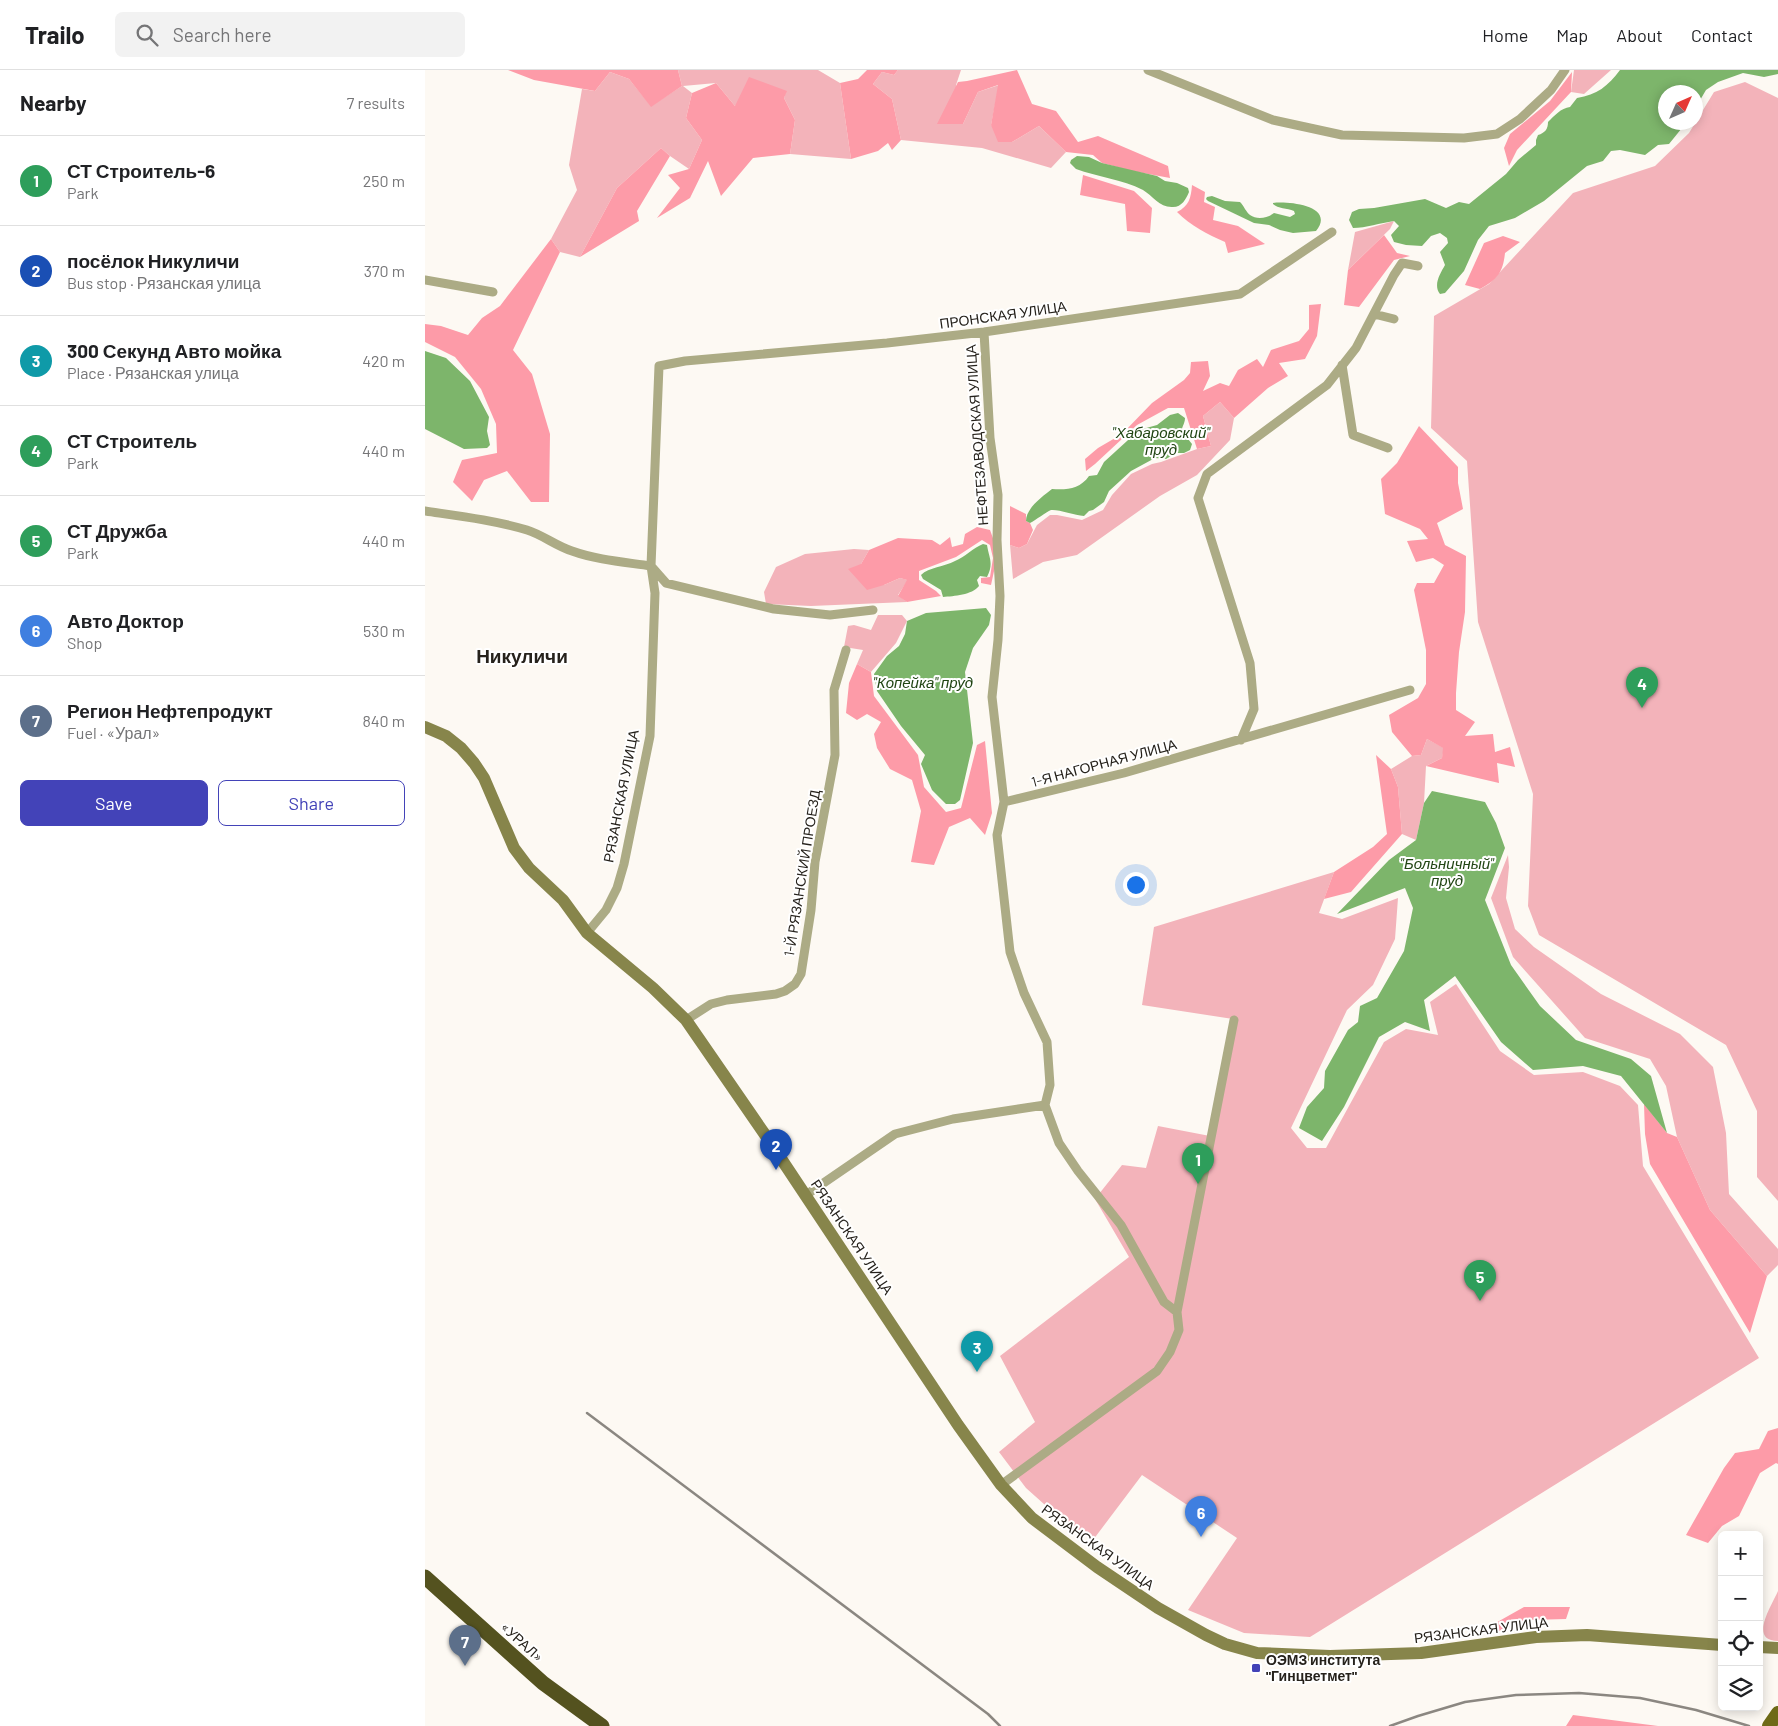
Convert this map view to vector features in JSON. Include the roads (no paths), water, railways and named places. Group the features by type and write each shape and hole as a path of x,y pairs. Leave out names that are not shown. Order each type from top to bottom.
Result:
{"highway":[{"name":"«УРАЛ»","path":"425,1578 543,1683 602,1726"}],"main road":[{"path":"1769,1726 1778,1713"}],"street":[{"path":"1148,70 1273,120 1342,135 1464,138 1497,134 1520,119 1551,90 1565,70"},
{"name":"ПРОНСКАЯ УЛИЦА","path":"659,366 685,361 887,343 983,332 1240,294 1332,232"},
{"path":"1241,740 1254,709 1250,663 1198,498 1207,474 1327,385 1356,348 1402,263 1418,266"},
{"path":"425,280 493,292"},
{"path":"1373,314 1394,320"},
{"name":"НЕФТЕЗАВОДСКАЯ УЛИЦА","path":"983,332 990,438 998,494 997,540 1000,596 992,697 1004,802"},
{"path":"1342,365 1353,435 1388,448"},
{"name":"РЯЗАНСКАЯ УЛИЦА","path":"587,933 606,910 617,888 624,864 650,736 655,593 651,566 659,366"},
{"path":"425,511 471,517 528,531 570,551 598,558 651,566 666,583 774,609 830,615 873,610"},
{"name":"1-Й РЯЗАНСКИЙ ПРОЕЗД","path":"686,1020 711,1004 785,991 795,984 801,974 811,910 815,862 835,755 834,690 846,650"},
{"name":"1-Я НАГОРНАЯ УЛИЦА","path":"1004,802 1124,773 1410,690"},
{"name":"РЯЗАНСКАЯ УЛИЦА","path":"425,726 446,736 461,748 474,763 484,778 514,848 529,868 563,900 587,933 653,988 686,1020 806,1195 958,1425 1001,1485 1032,1518 1104,1572 1157,1608 1206,1635 1225,1644 1257,1653 1330,1656 1421,1653 1536,1637 1587,1635 1718,1645"},
{"path":"1004,802 997,836 1010,952 1024,993 1047,1042 1050,1085 1045,1104 1059,1144 1121,1225 1164,1302 1177,1312"},
{"path":"1001,1485 1157,1371 1169,1352 1179,1330 1177,1312 1234,1020"},
{"path":"806,1195 895,1134 953,1119 1045,1104"},
{"path":"1763,1647 1778,1648"}],"water":[{"path":"1620,70 1778,70 1778,74 1764,77 1743,73 1718,82 1706,90 1703,95 1703,85 1658,85 1658,130 1680,130 1669,144 1658,145 1645,155 1620,150 1611,151 1603,161 1587,166 1544,201 1515,218 1489,226 1478,240 1464,271 1445,293 1440,294 1437,287 1445,265 1440,252 1448,243 1447,238 1440,233 1431,236 1422,246 1394,242 1391,235 1399,226 1394,221 1353,228 1349,220 1352,212 1359,209 1425,199 1446,208 1459,202 1469,204 1506,174 1518,160 1536,145 1538,135 1546,130 1548,122 1555,115 1570,107 1577,98 1596,92 1611,81"},
{"path":"1077,156 1089,157 1102,163 1157,176 1165,181 1177,183 1188,188 1189,192 1179,206 1164,206 1135,186 1076,169 1070,163"},
{"path":"1212,196 1225,201 1240,202 1250,215 1259,218 1274,213 1290,217 1295,214 1294,211 1277,207 1273,203 1299,204 1315,211 1320,216 1321,223 1316,231 1293,233 1280,230 1269,225 1254,223 1206,199"},
{"path":"425,351 446,358 470,381 489,417 487,431 490,445 487,448 464,449 425,429"},
{"name":"\"Хабаровский\" пруд","path":"1178,413 1185,418 1181,435 1192,444 1190,450 1184,453 1176,453 1166,459 1155,458 1131,471 1109,491 1104,502 1084,516 1051,510 1030,523 1026,521 1032,507 1052,489 1073,488 1082,484 1089,476 1097,475 1104,462 1139,430 1157,425 1170,415"},
{"path":"983,544 987,545 990,568 987,577 980,576 977,580 979,586 976,589 963,594 943,597 941,590 923,579 921,575 924,572 951,563"},
{"name":"\"Копейка\" пруд","path":"986,608 991,615 989,625 973,648 965,672 973,743 960,800 955,804 946,804 932,790 921,764 925,755 901,726 877,691 874,674 887,656 899,646 905,634 907,621 926,613"},
{"name":"\"Больничный\" пруд","path":"1432,791 1485,802 1496,823 1505,848 1485,900 1511,965 1540,1006 1576,1040 1631,1059 1651,1076 1667,1133 1621,1076 1583,1066 1533,1070 1501,1042 1455,976 1424,1000 1430,1031 1405,1022 1379,1037 1344,1107 1322,1141 1299,1128 1307,1107 1324,1088 1325,1071 1348,1030 1358,1022 1360,1006 1377,998 1404,951 1413,908 1405,888 1337,914 1389,860 1416,840 1424,803"}],"railway":[{"path":"587,1413 988,1714 1000,1726"},
{"path":"1390,1726 1465,1702 1516,1695 1579,1693 1640,1698 1696,1710 1749,1726"}],"place":[{"name":"СТ Строитель","path":"1642,708"},
{"name":"посёлок Никуличи","path":"776,1170"},
{"name":"СТ Строитель-6","path":"1198,1184"},
{"name":"СТ Дружба","path":"1480,1301"},
{"name":"300 Секунд Авто мойка","path":"977,1372"},
{"name":"Авто Доктор","path":"1201,1537"},
{"name":"Регион Нефтепродукт","path":"465,1666"},
{"name":"ОЭМЗ института \"Гинцветмет\"","path":"1256,1668"}],"district":[{"name":"Никуличи","path":"522,656"}]}
